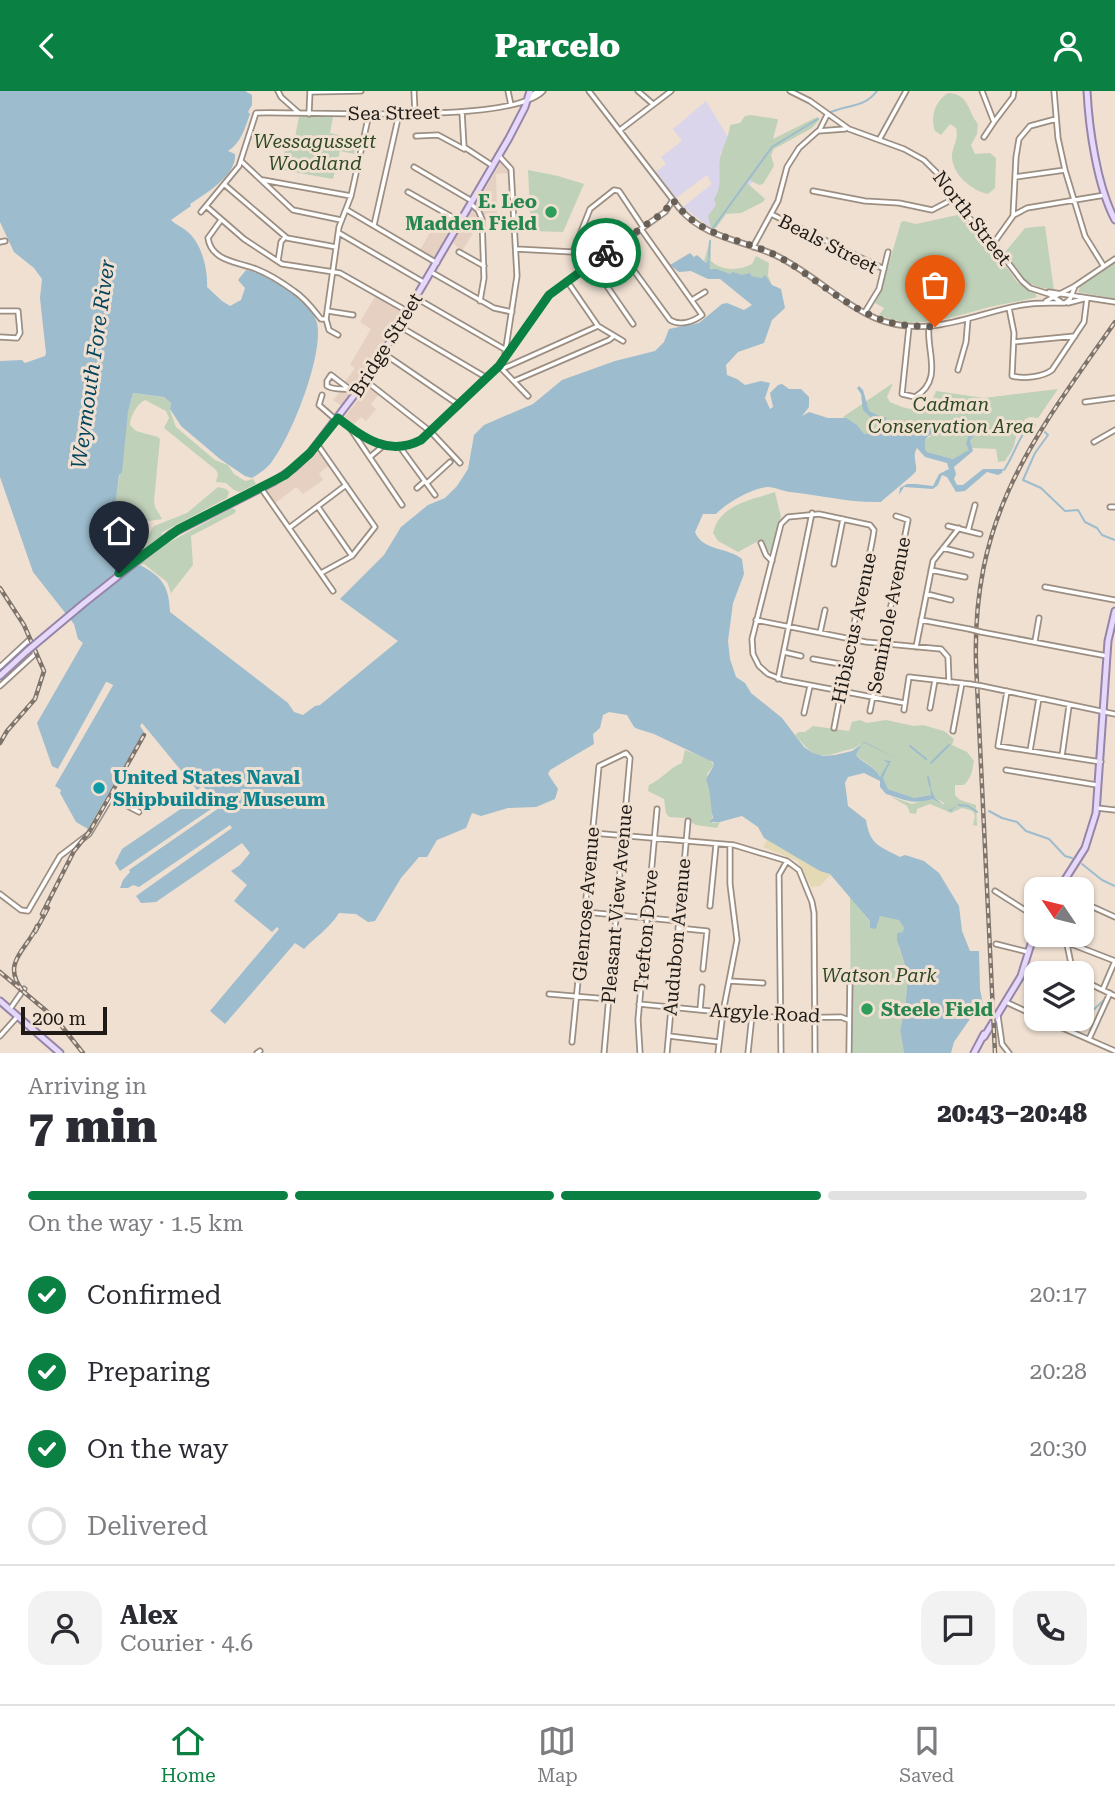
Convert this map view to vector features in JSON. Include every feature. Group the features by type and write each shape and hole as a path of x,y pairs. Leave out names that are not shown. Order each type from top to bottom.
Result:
{"main road":[{"name":"Bridge Street","path":"0,676 106,585 171,534 294,468 317,444 357,394 383,353 499,156 530,91"},
{"path":"1087,91 1092,139 1115,219"},
{"path":"1066,877 1086,845 1097,808 1107,656 1115,611"},
{"path":"974,1053 1022,974 1030,947"},
{"path":"0,1001 60,1053"},
{"path":"984,1037 1005,1002"}],"street":[{"path":"278,91 299,113"},
{"path":"309,114 310,91 361,91"},
{"path":"414,91 415,113"},
{"path":"508,91 511,105"},
{"name":"Sea Street","path":"242,161 254,116 259,113 462,112 497,109 536,97 540,91"},
{"path":"589,91 680,209 706,230 779,257 878,319 909,326 941,326 1040,302 1075,286 1115,259"},
{"path":"638,91 653,104"},
{"path":"620,130 671,91"},
{"name":"North Street","path":"790,91 810,101 849,129 905,149 924,160 942,178 969,219 993,244 1023,283 1065,303"},
{"path":"879,140 906,91"},
{"path":"982,91 995,122"},
{"path":"984,137 1013,97 1014,91"},
{"path":"1054,91 1065,170 1085,236 1103,265"},
{"path":"462,112 462,142 466,150"},
{"path":"338,335 329,330 326,319 338,232 351,196 369,114"},
{"path":"374,225 400,114"},
{"path":"753,247 778,201 790,162 799,148 818,131 827,115"},
{"path":"1013,216 1017,145 1022,133 1035,124 1056,119"},
{"path":"818,131 849,129"},
{"path":"416,136 438,135 493,166"},
{"path":"499,156 511,169 517,276 501,368"},
{"path":"201,212 242,161 296,212 342,221"},
{"path":"414,167 472,203 482,215 484,266 480,301"},
{"path":"1015,177 1065,170"},
{"path":"262,180 351,196"},
{"path":"225,184 291,240 336,247"},
{"path":"573,252 590,209 614,190 619,191 702,315 685,323 670,320 616,246"},
{"path":"813,191 932,210 955,198"},
{"path":"408,192 461,222"},
{"path":"993,244 1013,216 1027,208 1106,194"},
{"path":"504,360 543,302 566,281 664,212 673,200"},
{"path":"206,206 221,221 278,261 290,267 344,275 408,311"},
{"path":"347,209 437,263"},
{"path":"664,212 680,209"},
{"name":"Beals Street","path":"771,214 884,269 876,294 865,312"},
{"path":"221,221 208,238 215,253 275,279 295,291 321,319 326,319"},
{"path":"338,232 425,283"},
{"path":"278,261 281,242 285,236"},
{"path":"516,249 573,252 587,267"},
{"path":"459,252 484,266"},
{"path":"884,269 888,253"},
{"path":"592,263 633,324"},
{"path":"431,272 494,308 512,312"},
{"path":"566,281 598,327 623,341"},
{"path":"1065,303 1069,301 1075,286"},
{"path":"1040,291 1115,302"},
{"path":"692,300 705,292"},
{"path":"416,298 506,350"},
{"path":"1040,302 1065,303 1087,298"},
{"path":"1009,308 1014,342 1011,374 1017,378 1045,375 1050,372 1084,322 1087,298"},
{"path":"0,311 18,311 20,335 15,338 0,337"},
{"path":"327,311 353,315"},
{"path":"958,370 966,342 968,319"},
{"path":"399,326 487,378"},
{"path":"909,326 902,393 909,397 923,392 929,379 933,363 928,338 929,327"},
{"path":"322,395 319,405 368,440 383,446 400,447 415,443 431,432 501,368 598,327"},
{"path":"514,381 614,336"},
{"path":"1014,342 1075,336"},
{"path":"383,353 459,405"},
{"path":"501,368 528,396"},
{"path":"348,388 334,389 327,386 327,381 331,376 357,394"},
{"path":"366,381 431,432 460,463"},
{"path":"1084,402 1115,398"},
{"path":"347,425 402,505"},
{"path":"1094,442 1115,430"},
{"path":"317,444 375,527 352,556 321,573"},
{"path":"370,457 383,446"},
{"path":"400,447 435,495"},
{"path":"417,488 450,462"},
{"path":"289,528 346,485"},
{"path":"261,488 333,591"},
{"path":"968,531 975,505"},
{"path":"318,507 352,556"},
{"path":"778,679 812,513"},
{"path":"835,564 843,519 812,513 783,520 756,620 752,641 753,655 762,670 778,679 904,703"},
{"name":"Seminole Avenue","path":"870,711 908,520 896,516"},
{"name":"Hibiscus Avenue","path":"834,728 873,528 843,519"},
{"path":"948,526 980,534"},
{"path":"916,647 933,561 959,528"},
{"path":"761,543 772,561"},
{"path":"943,548 971,555"},
{"path":"932,570 965,577"},
{"path":"1045,587 1115,600"},
{"path":"927,594 951,600"},
{"path":"820,633 825,610"},
{"path":"1035,641 1038,618"},
{"path":"756,620 851,640 939,649 946,653 949,682"},
{"path":"921,620 1107,656"},
{"path":"0,667 29,640 35,654 0,686"},
{"path":"784,652 801,656"},
{"path":"814,659 846,665"},
{"path":"1106,675 1115,675"},
{"path":"904,710 909,677 982,686 1115,714"},
{"path":"930,708 935,680"},
{"path":"953,731 962,683"},
{"path":"804,713 810,686"},
{"path":"1007,691 999,746 1101,762"},
{"path":"1030,751 1039,698"},
{"path":"1062,756 1069,705"},
{"name":"Glenrose Avenue","path":"572,1042 599,766 620,754 629,755"},
{"name":"Pleasant View Avenue","path":"604,1053 629,755"},
{"path":"1006,770 1099,786"},
{"path":"0,894 21,910 28,911 60,856 89,834 112,797 139,813"},
{"path":"1097,808 1115,810"},
{"name":"Trefton Drive","path":"640,1053 637,1032 657,809"},
{"name":"Audubon Avenue","path":"667,1053 688,821"},
{"path":"593,833 749,848 787,861 799,870 814,913 815,1053"},
{"path":"710,906 716,844"},
{"path":"718,1053 737,940 730,884 730,845"},
{"path":"781,1053 779,875 787,861"},
{"path":"995,891 1024,909"},
{"path":"1094,907 1115,917"},
{"path":"585,912 679,921"},
{"path":"678,928 707,931 703,969"},
{"path":"996,944 1028,952"},
{"path":"1079,947 1115,961 1103,989"},
{"path":"849,1053 850,976"},
{"path":"729,981 762,983"},
{"path":"1094,985 1115,996"},
{"path":"700,1010 702,987"},
{"path":"10,1009 23,991"},
{"path":"549,993 608,999"},
{"path":"1089,1039 1110,993"},
{"path":"1005,1002 1024,1011"},
{"name":"Argyle Road","path":"639,1004 781,1018 841,1017 849,1020"},
{"path":"748,1053 752,1015"},
{"path":"0,1036 18,1016"},
{"path":"998,1016 1002,1044 1009,1053"},
{"path":"1070,1031 1115,1051"},
{"path":"668,1036 719,1042"}],"shaded area":[{"path":"706,101 729,139 720,154 754,181 741,195 738,194 712,229 683,207 712,184 707,175 676,198 656,172 666,164 661,157 682,141 673,129"},
{"path":"502,160 509,173 496,174 497,213 483,215 476,205"},
{"path":"472,209 481,216 481,228 476,228 462,251 453,243"},
{"path":"443,214 456,221 433,258 420,250 431,231 435,233"},
{"path":"376,295 402,313 366,373 342,406 333,400 341,391 350,387 345,382 355,368 350,365 371,329 360,322"},
{"path":"368,387 379,394 371,404 376,409 366,421 361,417 353,425 345,417"},
{"path":"318,451 330,465 319,473 323,480 303,494 296,487 274,504 265,491 289,477"}],"green space":[{"path":"948,93 964,100 978,124 977,134 971,145 975,154 990,153 996,158 995,188 988,194 969,185 955,169 952,155 956,128 950,124 941,135 935,131 935,110 940,100"},
{"name":"Wessagussett Woodland","path":"299,116 333,117 330,133 347,137 358,136 354,154 340,151 333,179 282,170 287,137 295,138"},
{"path":"745,116 778,120 773,139 813,119 818,117 819,120 812,128 774,149 771,155 774,166 763,184 759,185 750,180 747,183 765,199 763,202 741,213 726,214 716,228 711,228 708,216 716,205 714,199 719,185 720,159 730,125 740,123"},
{"name":"E. Leo Madden Field","path":"528,170 584,184 563,232 531,231"},
{"path":"962,214 990,245 1018,283 1037,297 931,321 905,322 879,315 884,308 875,303 901,222 916,224"},
{"path":"1045,226 1054,290 1028,282 1013,267 1003,251 1006,251 1025,228"},
{"path":"710,241 711,261 720,267 742,268 752,264 756,256 769,263 768,276 772,285 765,278 730,274 709,268 707,260 706,263 704,261"},
{"path":"1115,262 1115,299 1078,292 1081,285"},
{"name":"Cadman Conservation Area","path":"893,383 887,397 890,402 911,409 928,405 936,391 984,398 1058,389 1038,418 1030,417 1024,420 1010,453 1005,461 998,462 996,449 972,448 970,441 974,434 970,434 966,444 970,450 953,459 927,452 925,440 931,436 907,423 892,431 864,435 843,417"},
{"path":"133,393 164,397 171,403 170,410 176,427 215,460 228,465 234,474 245,481 253,479 256,484 240,492 226,483 216,482 216,470 164,428 169,418 166,411 145,400 139,404 130,425 136,431 160,439 154,501 162,519 130,524 129,520 127,523 113,523"},
{"path":"218,487 229,492 227,498 161,533 168,543 232,508 236,510 191,536 193,565 171,593 167,582 144,564 126,563 110,551 111,540 144,540 145,533 149,534 154,526 187,513"},
{"path":"775,492 781,517 771,553 762,539 738,552 718,541 713,533 722,515 747,501"},
{"path":"860,720 867,723 886,720 914,726 923,725 944,731 954,739 952,745 967,752 974,761 967,782 964,785 955,785 955,795 960,800 976,805 977,826 973,825 973,811 962,808 951,813 930,804 917,809 916,814 910,813 907,806 890,796 912,804 932,798 943,805 944,803 935,798 931,789 931,795 914,798 888,789 883,778 890,763 880,777 856,755 861,744 824,756 809,750 795,735 813,726 849,731 852,722"},
{"path":"685,750 709,759 714,765 707,774 712,823 720,822 717,828 696,825 685,818 669,817 664,799 648,791 649,785 682,763"},
{"name":"Watson Park","path":"850,896 871,923 877,926 879,917 884,915 899,919 904,928 899,948 908,975 900,1030 904,1053 851,1053"}],"sand":[{"path":"767,839 831,874 820,886 811,887 798,861 763,847"}],"water":[{"name":"Weymouth Fore River","path":"0,91 245,91 252,95 252,105 248,112 250,114 244,130 236,144 228,151 235,154 231,169 219,183 171,220 194,238 205,266 207,287 222,301 230,306 241,300 245,288 238,280 246,270 288,290 314,315 318,337 305,394 281,448 269,465 252,478 220,459 181,426 170,409 171,403 164,397 133,393 128,412 110,551 119,562 129,555 138,566 154,574 166,589 170,612 288,703 294,712 303,715 320,705 398,641 340,599 384,555 401,527 428,505 445,498 457,486 468,469 474,435 484,425 533,404 562,380 615,361 655,351 664,342 669,329 699,323 722,304 727,303 744,310 752,305 720,279 708,279 691,271 679,272 670,265 690,253 706,263 709,257 710,269 730,274 750,273 751,276 762,278 765,275 772,285 781,289 785,308 772,320 764,343 738,352 726,365 727,375 745,385 761,381 770,383 765,398 770,409 773,407 770,393 782,384 789,389 801,389 809,397 809,407 802,416 809,412 828,418 846,418 864,434 888,433 863,410 861,394 857,388 859,386 863,390 869,411 886,417 887,424 900,429 910,421 930,423 932,432 925,440 925,449 927,452 953,459 969,450 966,444 970,430 977,425 970,441 973,451 954,467 957,485 963,485 983,469 1003,469 998,475 987,472 965,491 956,492 947,477 942,475 933,489 904,487 899,495 900,488 907,484 933,486 939,474 949,469 947,463 925,457 917,448 916,471 881,502 846,500 771,487 762,488 740,497 716,514 703,514 695,532 703,543 742,559 744,574 733,603 728,641 736,677 782,718 804,747 813,753 835,755 852,751 865,742 899,760 865,743 856,755 880,777 888,763 883,760 891,761 891,766 889,765 883,778 888,789 914,798 931,795 930,786 935,798 944,806 933,799 914,802 886,794 880,787 880,781 864,773 848,777 845,783 848,806 866,820 870,835 877,844 900,857 905,855 924,861 939,873 959,906 962,931 970,951 979,951 980,989 984,1010 972,1016 954,1042 951,1053 904,1053 900,1030 908,975 897,940 897,934 902,933 904,928 899,920 880,916 876,929 870,928 870,921 830,874 820,871 764,838 758,827 742,816 709,822 713,818 706,779 713,762 634,727 627,715 609,712 603,715 600,728 593,734 594,744 550,770 548,774 558,789 555,799 536,807 508,808 481,816 472,813 466,828 437,840 427,857 419,857 401,878 375,921 368,922 356,914 339,913 304,949 295,943 225,1024 210,1011 279,929 277,927 272,932 234,901 247,885 231,871 250,853 242,843 156,902 141,903 136,896 232,828 230,825 139,887 133,885 120,888 129,870 219,808 217,805 120,871 115,863 122,849 207,791 203,786 197,790 142,723 140,726 144,732 88,829 76,822 60,793 61,790 55,786 113,685 106,682 58,769 52,766 37,723 83,643 78,639 74,624 33,572 0,477 0,361 22,360 25,363 45,356 46,353 40,298 42,279 34,268 14,252 0,222"}],"pier":[{"path":"107,682 113,685 63,772 58,769"}],"waterway":[{"path":"831,112 862,103 877,91"},
{"path":"713,228 772,147 818,119"},
{"path":"709,257 710,241"},
{"path":"1004,470 1025,430 1029,425 1035,425"},
{"path":"1045,432 1048,435 1035,453 1023,480 1041,488 1065,511 1078,510 1085,522 1097,528 1102,535 1115,540"},
{"path":"931,763 949,745"},
{"path":"910,746 926,759"},
{"path":"928,777 930,786"},
{"path":"959,805 968,806 977,812"},
{"path":"989,811 1017,822 1026,831 1049,839 1065,856 1072,858"},
{"path":"1082,864 1102,880 1115,886"},
{"path":"1094,1009 1103,1001"}],"railway":[{"path":"995,1053 976,663 978,610 985,563 997,520 1034,441 1115,322"},
{"path":"0,588 24,625 44,671 35,699 0,743"},
{"path":"42,914 74,851 90,831 144,735"},
{"path":"35,932 48,908"},
{"path":"22,990 16,980 15,964 37,926"},
{"path":"0,972 56,1019 83,1053"}],"way so far":[{"path":"606,253 664,212 673,200 696,224 716,235 779,257 878,319 909,326 935,327"}],"place":[{"name":"E. Leo Madden Field","path":"551,212"},
{"name":"United States Naval Shipbuilding Museum","path":"99,788"},
{"name":"Steele Field","path":"867,1009"}],"route":[{"path":"119,573 145,552 199,517 285,475 310,453 338,418 368,440 383,446 406,446 421,440 499,366 549,295 606,253"}]}
